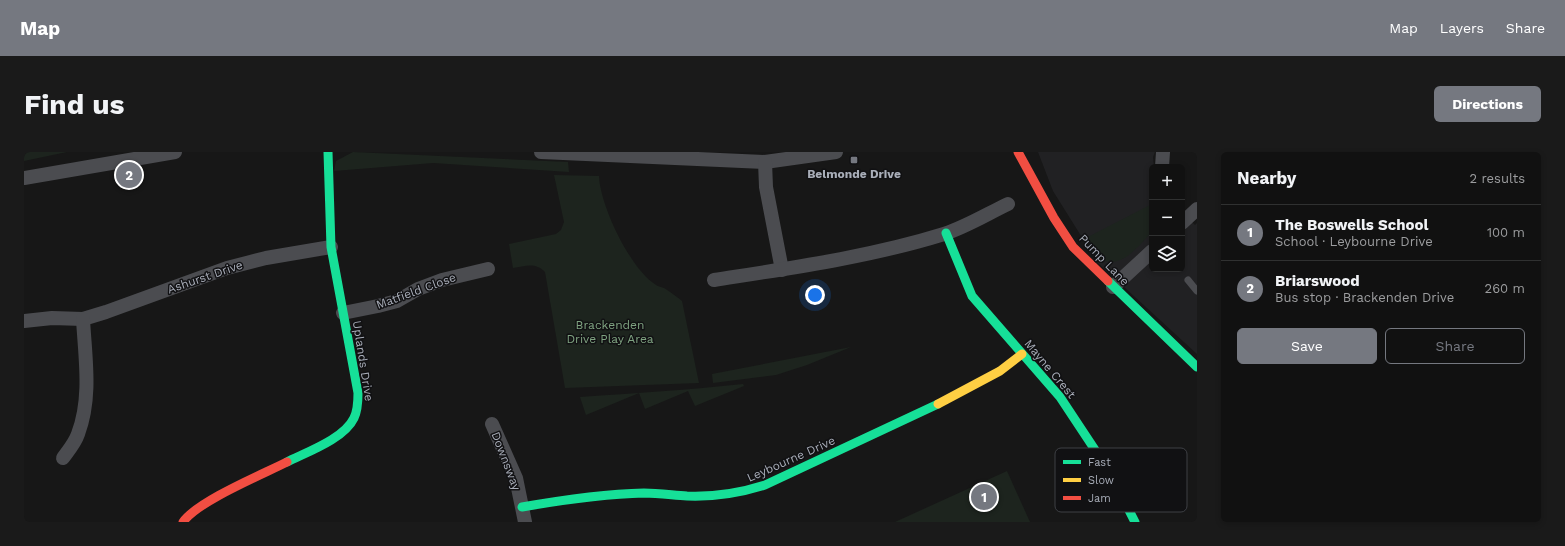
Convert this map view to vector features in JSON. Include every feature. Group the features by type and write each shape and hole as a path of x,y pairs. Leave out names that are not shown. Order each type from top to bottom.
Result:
{"street":[{"path":"24,178 101,158 174,152"},
{"name":"Uplands Drive","path":"183,522 188,515 206,503 338,436 352,424 358,412 358,393 331,247 328,152"},
{"path":"541,152 661,155 765,162 836,152"},
{"name":"Pump Lane","path":"1018,152 1054,218 1073,247 1197,367"},
{"path":"1162,164 1163,152"},
{"path":"765,162 766,187 782,270"},
{"path":"714,280 782,270 851,256 946,233 1008,204"},
{"path":"1185,218 1197,209"},
{"name":"Mayne Crest","path":"946,233 972,296 1060,397 1094,448"},
{"name":"Ashurst Drive","path":"24,321 52,318 82,318 106,312 228,268 266,258 331,247"},
{"path":"1113,287 1149,254"},
{"name":"Matfield Close","path":"343,312 378,306 397,300 418,289 442,280 488,269"},
{"path":"63,458 78,436 84,412 87,390 82,318"},
{"name":"Leybourne Drive","path":"522,507 576,497 604,495 646,493 709,496 729,495 748,491 772,482 959,394 1000,371 1022,354"},
{"name":"Downsway","path":"492,424 516,478 525,522"},
{"name":"Mayne Crest","path":"1131,512 1135,522"}],"lane":[{"path":"1188,280 1197,291"}],"shaded area":[{"path":"1038,152 1155,152 1153,157 1154,164 1149,164 1149,272 1185,272 1185,215 1195,225 1197,223 1197,354 1098,263 1053,191"}],"green space":[{"path":"24,152 67,152 24,161"},
{"path":"353,152 568,162 569,172 433,163 334,171 336,161"},
{"name":"Brackenden Drive Play Area","path":"554,175 599,176 605,203 611,219 618,235 636,265 646,277 656,285 666,289 682,301 699,383 565,388 545,272 534,266 513,268 509,244 556,234 561,230 564,222"},
{"path":"1149,206 1149,235 1135,250 1122,259 1108,262 1097,258 1082,240"},
{"path":"851,347 807,365 776,375 713,383 712,374"},
{"path":"743,384 744,386 695,406 688,391 645,409 639,393 586,415 580,397 682,390"},
{"path":"1007,471 1030,522 895,522"}],"traffic: fast":[{"path":"287,462 334,439 349,426 354,418 358,406 358,393 331,247 328,152"},
{"path":"946,233 972,296 1060,397 1094,448"},
{"path":"1108,281 1197,367"},
{"path":"522,507 598,496 644,493 707,496 746,490 765,485 938,404"},
{"path":"1130,512 1135,522"}],"traffic: slow":[{"path":"938,404 1000,371 1022,354"}],"traffic: jam":[{"path":"1018,152 1054,218 1073,247 1108,281"},
{"path":"183,522 191,514 216,497 287,462"}],"place":[{"name":"Belmonde Drive","path":"854,160"},
{"name":"Briarswood","path":"129,175"},
{"name":"The Boswells School","path":"984,497"}]}
